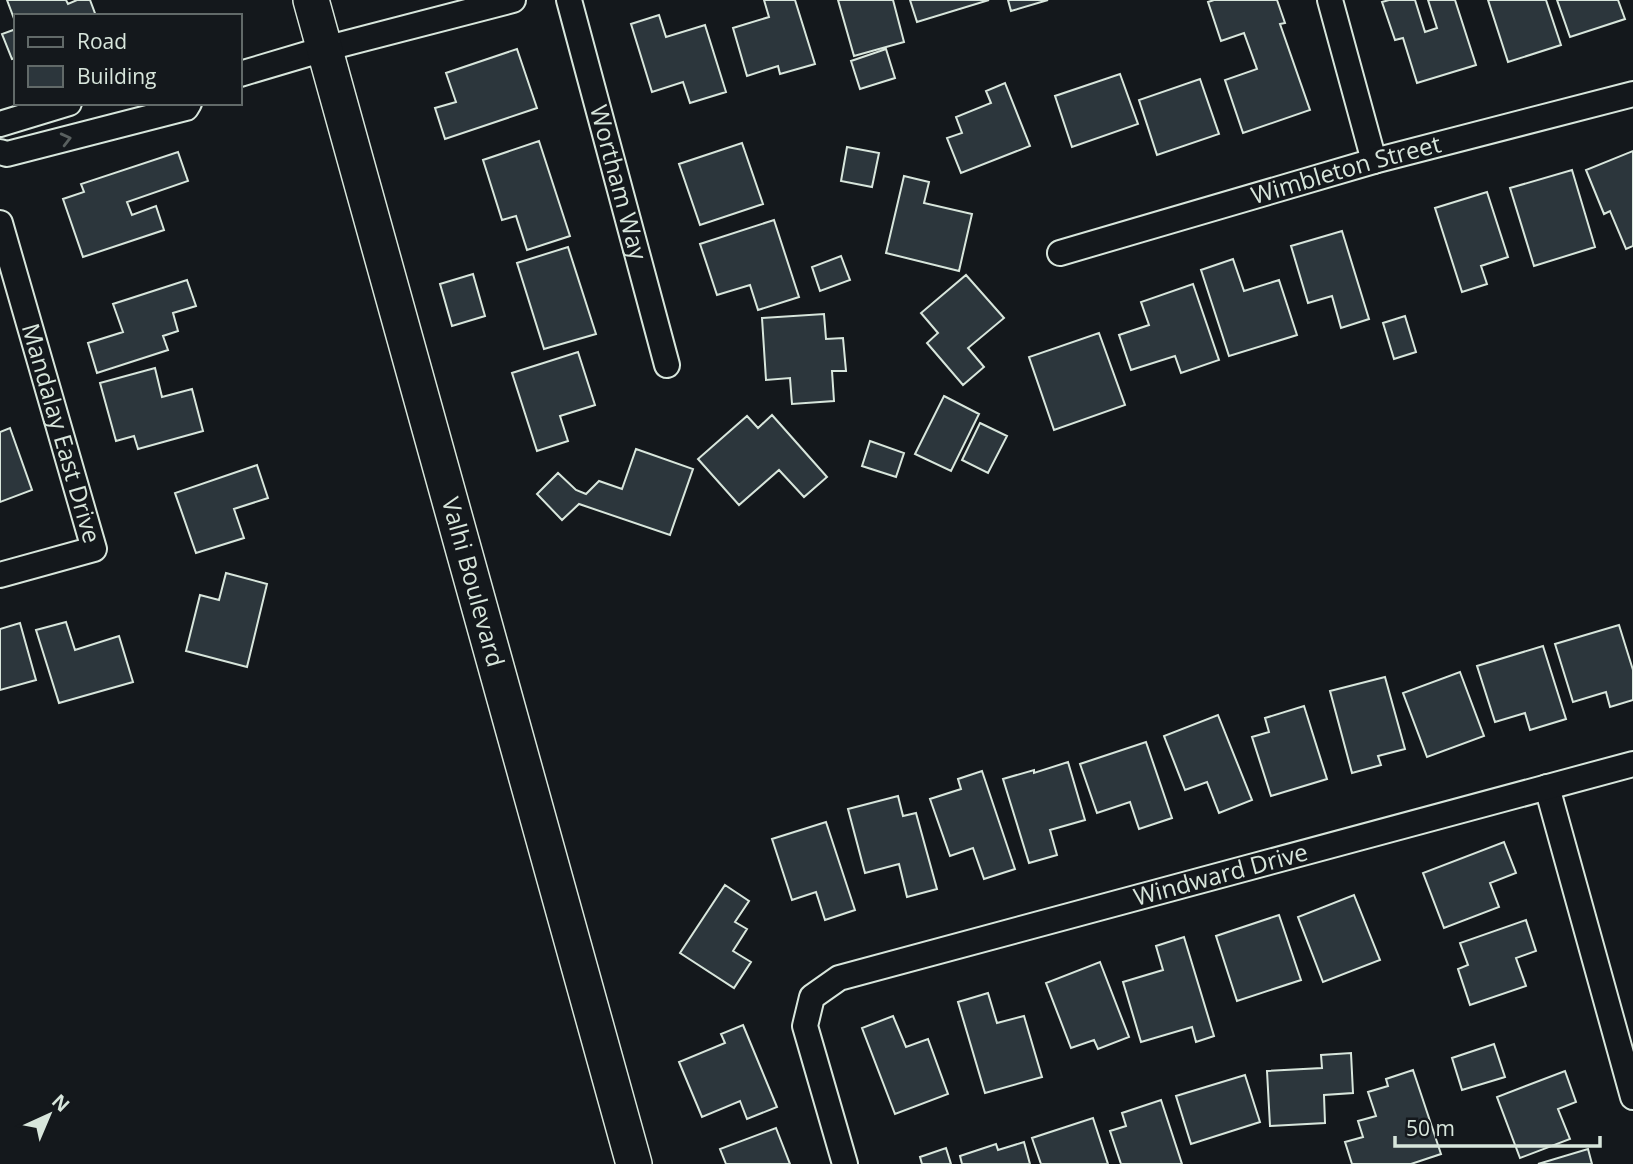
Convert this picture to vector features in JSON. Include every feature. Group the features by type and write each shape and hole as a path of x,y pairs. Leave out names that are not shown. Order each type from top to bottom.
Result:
{"street":[{"name":"Valhi Boulevard","path":"311,0 634,1164"},
{"path":"242,73 324,49 513,0"},
{"name":"Wortham Way","path":"569,0 667,365"},
{"path":"1330,0 1374,161"},
{"name":"Wimbleton Street","path":"1060,253 1374,161 1633,94"},
{"path":"0,124 62,105"},
{"path":"0,152 7,154 186,108 188,105"},
{"name":"Mandalay East Drive","path":"0,223 94,549 0,575"},
{"name":"Windward Drive","path":"845,1164 805,1026 812,998 839,978 1633,764"},
{"path":"1546,787 1633,1097"}],"building":[{"path":"7,0 66,0 68,4 77,0 90,0 95,14 14,14 14,19"},
{"path":"764,0 795,0 815,64 780,74 778,66 747,76 733,28 769,17"},
{"path":"838,0 893,0 904,42 854,56"},
{"path":"910,0 989,0 917,22"},
{"path":"1008,0 1048,0 1011,11"},
{"path":"1277,0 1285,23 1280,24 1310,110 1243,133 1225,80 1257,69 1244,33 1221,41 1208,2"},
{"path":"1415,0 1425,32 1437,28 1428,0 1455,0 1476,65 1417,83 1403,38 1395,40 1382,2"},
{"path":"1488,0 1546,0 1561,45 1508,62"},
{"path":"1557,0 1618,0 1625,19 1570,37"},
{"path":"659,15 666,37 705,25 726,92 690,103 683,82 652,92 631,24"},
{"path":"14,30 14,58 12,59 2,34"},
{"path":"517,49 537,108 445,139 435,108 456,102 446,73"},
{"path":"886,49 895,78 860,89 851,61"},
{"path":"1120,74 1138,124 1072,147 1055,96"},
{"path":"1200,79 1219,134 1157,155 1139,100"},
{"path":"1005,83 1030,146 961,173 947,138 962,133 956,117 991,103 986,91"},
{"path":"539,141 570,236 527,250 516,216 502,220 483,160"},
{"path":"742,143 763,204 700,225 679,164"},
{"path":"847,147 879,153 872,187 841,181"},
{"path":"1633,151 1633,246 1626,249 1610,211 1604,214 1586,170"},
{"path":"178,152 188,181 127,202 132,215 156,206 164,230 83,257 63,199 84,192 81,184"},
{"path":"1572,170 1595,247 1534,266 1510,188"},
{"path":"904,176 929,182 924,203 972,214 959,271 886,253"},
{"path":"1487,192 1508,257 1481,266 1487,284 1462,292 1435,208"},
{"path":"774,220 799,297 758,310 750,285 717,295 700,244"},
{"path":"1342,231 1369,319 1341,328 1332,296 1308,303 1291,246"},
{"path":"568,247 596,334 544,349 517,263"},
{"path":"841,256 850,280 820,291 812,267"},
{"path":"1233,259 1244,291 1279,280 1297,335 1229,356 1201,270"},
{"path":"473,274 485,316 452,326 440,284"},
{"path":"966,275 1004,318 968,348 984,367 963,385 927,343 938,333 921,313"},
{"path":"187,280 196,306 173,313 178,331 163,336 168,350 97,373 88,343 123,332 113,304"},
{"path":"1193,284 1219,360 1181,373 1175,356 1131,370 1119,335 1149,325 1141,302"},
{"path":"824,314 826,339 843,338 846,371 832,371 834,401 792,404 790,378 766,380 762,318"},
{"path":"1405,316 1416,352 1394,359 1383,323"},
{"path":"1099,333 1125,405 1054,430 1029,357"},
{"path":"578,352 595,405 560,416 568,441 537,451 512,373"},
{"path":"155,368 162,397 192,389 203,431 138,449 134,436 116,441 100,383"},
{"path":"944,396 979,414 951,471 915,454"},
{"path":"772,415 827,477 804,497 779,470 739,505 698,459 747,416 758,428"},
{"path":"980,423 1007,436 988,473 962,460"},
{"path":"10,428 32,490 0,502 0,432"},
{"path":"870,441 904,453 896,477 862,466"},
{"path":"636,449 693,469 670,535 579,504 562,520 537,494 558,473 576,490 586,494 599,481 622,489"},
{"path":"257,465 268,498 234,509 244,538 196,553 175,493"},
{"path":"226,573 267,584 247,667 186,651 200,595 219,600"},
{"path":"66,622 75,650 119,636 133,682 59,703 36,630"},
{"path":"20,623 36,680 0,690 0,629"},
{"path":"1619,625 1633,670 1633,700 1610,707 1606,692 1573,702 1555,644"},
{"path":"1543,646 1566,719 1530,730 1525,713 1495,722 1477,666"},
{"path":"1460,672 1484,736 1427,757 1403,693"},
{"path":"1385,677 1405,749 1378,756 1381,765 1352,773 1330,691"},
{"path":"1304,706 1327,779 1271,796 1252,737 1269,732 1265,718"},
{"path":"1218,715 1252,800 1219,813 1207,782 1185,790 1164,736"},
{"path":"1146,742 1172,818 1139,829 1130,802 1097,813 1080,764"},
{"path":"1068,762 1085,820 1050,830 1057,855 1029,863 1003,779"},
{"path":"982,771 1015,869 984,879 973,848 950,856 930,799 961,789 958,779"},
{"path":"898,796 903,816 916,813 937,889 907,897 899,864 865,873 848,809"},
{"path":"826,822 855,910 825,920 816,892 792,900 772,839"},
{"path":"1504,842 1516,873 1490,883 1499,907 1444,928 1423,873"},
{"path":"725,885 749,901 735,922 747,929 733,951 751,962 734,988 680,953"},
{"path":"1354,895 1380,960 1323,982 1298,917"},
{"path":"1279,915 1301,980 1237,1001 1216,936"},
{"path":"1526,920 1536,951 1516,958 1526,986 1470,1005 1458,969 1468,965 1460,943"},
{"path":"1184,937 1214,1036 1196,1042 1192,1027 1141,1042 1123,982 1163,970 1156,946"},
{"path":"1100,962 1129,1037 1098,1049 1094,1040 1071,1048 1046,983"},
{"path":"988,993 997,1023 1024,1016 1042,1077 985,1093 958,1002"},
{"path":"893,1016 906,1047 928,1039 948,1094 895,1114 862,1028"},
{"path":"743,1025 777,1107 747,1119 740,1101 702,1117 679,1062 725,1043 721,1034"},
{"path":"1494,1044 1505,1077 1462,1090 1452,1058"},
{"path":"1351,1053 1353,1093 1324,1095 1325,1123 1270,1126 1267,1071 1322,1068 1321,1055"},
{"path":"1413,1070 1441,1154 1411,1164 1352,1164 1345,1142 1363,1137 1358,1121 1376,1116 1368,1092 1388,1086 1386,1079"},
{"path":"1565,1071 1576,1102 1558,1109 1570,1139 1520,1158 1497,1097"},
{"path":"1245,1075 1260,1122 1191,1144 1176,1096"},
{"path":"1161,1100 1182,1164 1121,1164 1110,1131 1126,1126 1122,1113"},
{"path":"1093,1118 1108,1164 1041,1164 1032,1138"},
{"path":"776,1128 790,1164 726,1164 720,1149"},
{"path":"1024,1142 1030,1164 962,1164 960,1156 996,1144 998,1150"},
{"path":"946,1148 951,1164 922,1164 920,1157"},
{"path":"1588,1149 1592,1164 1538,1164"}]}
